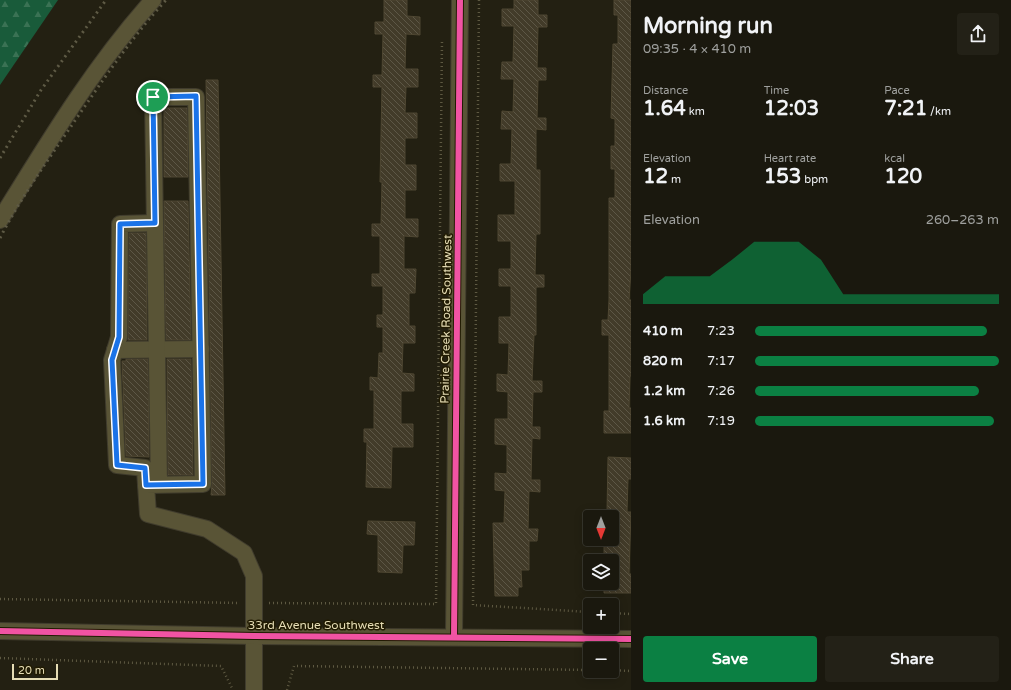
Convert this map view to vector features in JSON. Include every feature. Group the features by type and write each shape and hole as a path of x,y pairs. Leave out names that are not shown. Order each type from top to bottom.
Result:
{"street":[{"path":"0,220 56,128 123,34 153,0"},
{"name":"Prairie Creek Road Southwest","path":"454,637 460,0"},
{"path":"153,485 203,484 196,96 153,97 157,350 153,485 148,514 207,529 244,553 254,576 254,690"},
{"path":"153,485 145,468 117,465 112,360 119,337 120,224 155,223"},
{"path":"115,350 200,349"},
{"name":"33rd Avenue Southwest","path":"0,631 254,636 631,639"}],"path":[{"path":"479,0 472,605 583,612"},
{"path":"0,599 436,604 442,39"},
{"path":"619,613 631,614"},
{"path":"0,658 221,666 233,690"},
{"path":"287,690 294,666 583,670"},
{"path":"619,670 631,671"}],"green space":[{"path":"0,0 58,0 0,85"}],"building":[{"path":"384,0 407,0 407,16 420,17 420,35 406,34 405,69 418,69 418,87 406,87 405,113 417,113 417,138 405,138 405,165 416,165 416,190 405,190 405,219 418,219 418,237 404,236 404,269 416,269 415,293 409,293 409,326 415,326 415,343 403,343 402,373 414,374 414,391 401,391 401,424 413,424 413,447 392,447 391,488 366,487 367,442 364,442 364,429 374,429 374,390 370,390 370,377 378,378 379,353 383,353 383,327 377,327 377,315 383,315 383,286 372,286 372,274 380,274 380,236 372,236 372,224 381,224 382,182 380,182 382,87 373,87 373,75 382,75 383,34 375,34 375,22 384,22"},
{"path":"514,0 538,0 538,15 547,15 547,27 538,27 537,68 546,68 546,80 538,80 537,118 546,118 546,130 536,129 536,170 540,170 540,234 536,234 535,275 544,275 544,287 536,287 536,335 534,335 532,381 542,381 542,392 533,392 532,427 540,427 540,439 532,438 531,480 540,480 540,492 529,491 528,529 538,529 537,541 529,541 529,570 521,570 522,587 518,587 518,596 495,596 493,523 504,523 505,491 495,490 495,473 507,474 507,445 495,444 495,419 508,419 508,392 497,391 497,374 508,375 509,343 499,343 499,317 511,317 511,286 499,286 499,269 511,269 511,241 498,241 498,215 515,215 515,181 500,181 500,164 511,164 512,129 501,129 502,111 513,112 514,79 501,79 502,62 513,62 514,26 502,26 502,9 514,9"},
{"path":"614,0 631,0 631,270 629,300 631,300 631,376 629,408 631,408 631,433 604,433 604,411 609,411 609,335 602,335 602,320 608,320 609,198 615,198 615,169 611,169 611,146 615,146 615,119 611,118 613,44 618,44 618,15 614,15"},
{"path":"206,80 218,80 225,495 211,495"},
{"path":"164,108 187,108 188,177 164,177"},
{"path":"164,201 188,201 191,340 166,340"},
{"path":"129,233 146,233 147,340 128,340"},
{"path":"126,359 148,359 149,457 126,456 122,361 126,361"},
{"path":"167,359 191,359 193,475 168,475"},
{"path":"608,457 631,458 631,479 628,479 627,512 631,512 629,574 631,574 631,593 604,593 604,590 619,590 619,554 604,554 604,546 619,546 619,510 607,510"},
{"path":"368,521 415,522 414,545 403,545 402,573 378,572 378,535 367,534"}],"railway":[{"path":"0,158 41,90 106,0"},
{"path":"0,238 35,179 96,91 129,44 166,0"}],"cycle path":[{"path":"454,637 460,0"},
{"path":"0,631 254,636 631,639"}],"route":[{"path":"196,96 203,484 146,485 145,468 117,465 112,360 119,337 120,224 155,223 153,97 196,96"}]}
